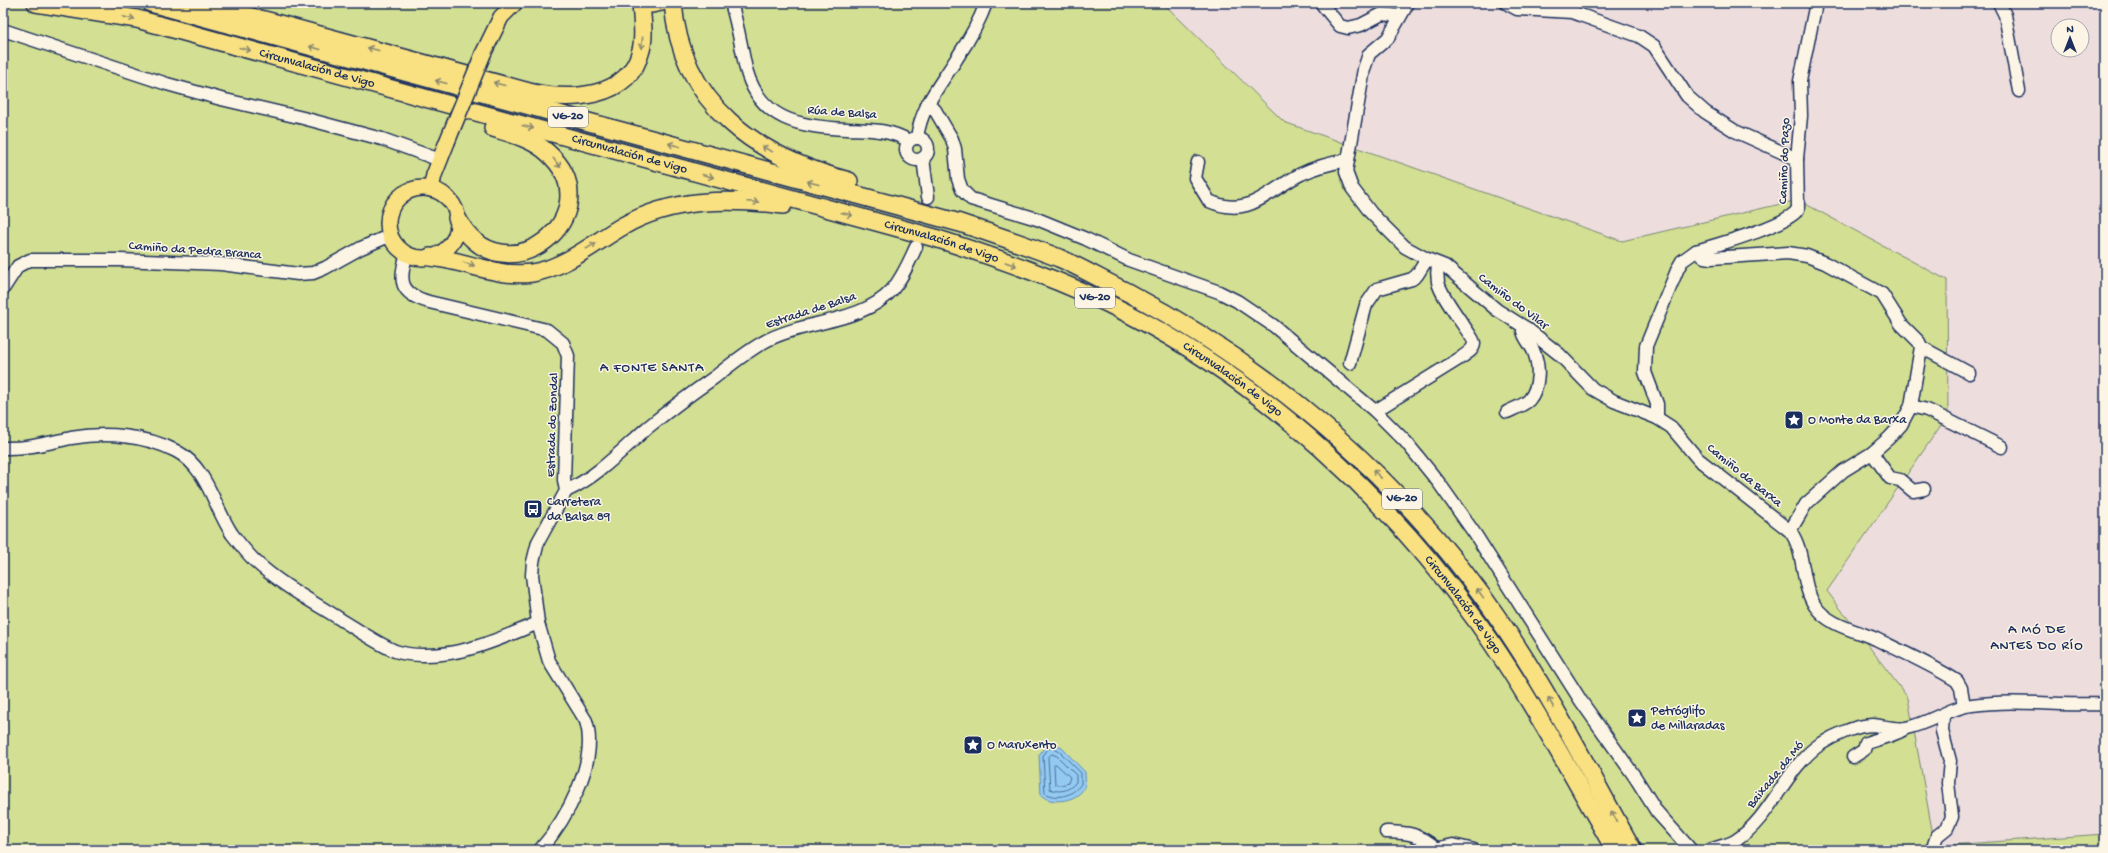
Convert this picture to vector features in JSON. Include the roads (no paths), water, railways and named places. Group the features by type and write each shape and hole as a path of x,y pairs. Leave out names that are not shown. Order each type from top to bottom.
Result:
{"highway":[{"name":"Circunvalación de Vigo","path":"36,3 137,20 816,205 986,254 1076,289 1130,315 1236,380 1311,439 1354,478 1422,551 1478,623 1532,708 1615,850"},
{"name":"Circunvalación de Vigo","path":"151,3 896,205 986,232 1059,258 1158,309 1245,364 1297,402 1352,449 1406,503 1439,541 1503,624 1542,686 1633,850"},
{"path":"196,3 272,22 529,92 559,97 587,96 597,94 620,82 630,71 637,62 642,48 640,4"},
{"path":"673,3 679,41 695,79 707,97 739,130 759,145 786,159 839,179 939,208 968,219 986,232"},
{"path":"356,80 383,95 506,132 534,143 548,152 557,162 566,179 568,202 563,220 552,237 530,250 508,254 483,247 464,230 457,218"},
{"path":"430,257 449,258 511,275 533,273 553,266 580,252 624,225 669,207 718,200 793,206 816,205"}],"main road":[{"path":"431,189 440,160 483,54 501,17 515,3"},
{"path":"640,4 652,5 662,3"},
{"path":"431,189 439,192 448,200 457,218 454,239 444,250 430,257 407,254 397,246 390,235 389,215 395,203 411,191 431,189"}],"street":[{"name":"Rúa de Balsa","path":"731,3 747,71 756,92 767,107 781,117 798,124 814,127 880,130 892,132 913,139"},
{"path":"913,139 924,140 928,147 928,152 923,158 915,159 908,155 906,148 913,139 926,104 971,37 986,3"},
{"path":"1321,3 1340,26 1348,28 1362,25 1382,14 1400,16"},
{"name":"Camiño do Vilar","path":"1408,3 1388,38 1369,54 1364,69 1348,160 1348,179 1371,213 1405,246 1432,261 1445,266 1497,310 1526,328 1559,354 1594,389 1614,401 1657,418"},
{"path":"1506,3 1516,9 1572,12 1639,36 1654,46 1687,96 1705,112 1735,131 1797,160"},
{"name":"Camiño do Pazo","path":"1696,251 1780,223 1795,215 1798,209 1797,160 1801,116 1800,81 1816,3"},
{"path":"1999,3 2005,14 2019,91"},
{"path":"3,30 167,84 221,100 303,118 374,137 440,160"},
{"path":"926,104 935,110 952,139 955,149 958,180 962,190 971,199 1037,219 1086,239 1129,260 1225,295 1274,326 1375,411 1406,442 1439,483 1475,534 1581,701 1635,777 1657,812 1691,850"},
{"path":"923,158 928,197"},
{"path":"1198,162 1195,178 1209,201 1236,208 1248,206 1282,184 1316,168 1348,160"},
{"name":"Camiño da Pedra Branca","path":"3,289 18,266 30,260 119,260 221,264 290,274 306,274 325,268 361,248 390,235"},
{"name":"Estrada de Balsa","path":"566,491 577,486 597,472 672,407 761,343 793,329 858,312 880,300 892,290 903,275 916,247"},
{"path":"1657,418 1656,404 1645,372 1646,346 1678,268 1688,256 1696,251 1704,257 1711,258 1788,252 1807,256 1825,263 1882,294 1901,324 1915,337 1921,347 1969,372"},
{"name":"Estrada do Zondal","path":"407,254 403,270 403,283 407,292 412,296 429,302 538,327 552,333 563,343 566,349 569,368 564,480 566,491 538,542 533,562 532,575 538,623 548,661 586,721 590,732 586,759 578,790 567,811 540,850"},
{"path":"1350,363 1366,305 1377,289 1412,279 1432,261 1438,283 1459,320 1474,339 1474,346 1472,350 1462,357 1375,411"},
{"path":"1507,412 1528,401 1538,380 1538,367 1533,350 1523,331 1526,328"},
{"path":"1790,532 1806,504 1843,471 1872,452 1889,438 1901,425 1911,406 1921,347"},
{"path":"1911,406 1927,410 2002,446"},
{"name":"Camiño da Barxa","path":"1657,418 1671,427 1698,459 1790,532 1798,543 1811,598 1824,616 1837,624 1876,639 1957,681 1961,688 1964,706"},
{"path":"3,448 28,448 70,439 103,435 145,440 176,451 189,460 197,470 228,527 255,561 315,604 380,644 396,651 423,655 440,655 467,649 502,638 538,623"},
{"path":"1872,452 1890,478 1900,480 1913,491 1924,489"},
{"name":"Baixada da Mó","path":"1710,850 1735,841 1752,827 1803,760 1819,745 1858,728 1871,725 1905,728 1930,722 1964,706 2011,702 2105,704"},
{"path":"1932,850 1937,836 1947,828 1952,816 1948,782 1950,762 1942,731 1943,716"},
{"path":"1853,757 1864,750 1866,744 1881,737 1899,733 1905,728"},
{"path":"1386,832 1405,833 1424,838 1433,849 1453,845 1474,850"}],"water":[{"path":"1052,744 1062,748 1085,772 1085,785 1078,795 1072,798 1058,801 1041,795 1039,755 1046,745"}],"tunnel":[{"path":"918,241 928,197"}],"place":[{"name":"O Monte da Barxa","path":"1794,420"},
{"name":"Carretera da Balsa 89","path":"533,509"},
{"name":"Petróglifo de Millaradas","path":"1637,718"},
{"name":"O Maruxento","path":"973,745"}],"district":[{"name":"A FONTE SANTA","path":"652,368"},
{"name":"A MÓ DE ANTES DO RÍO","path":"2037,638"}]}
